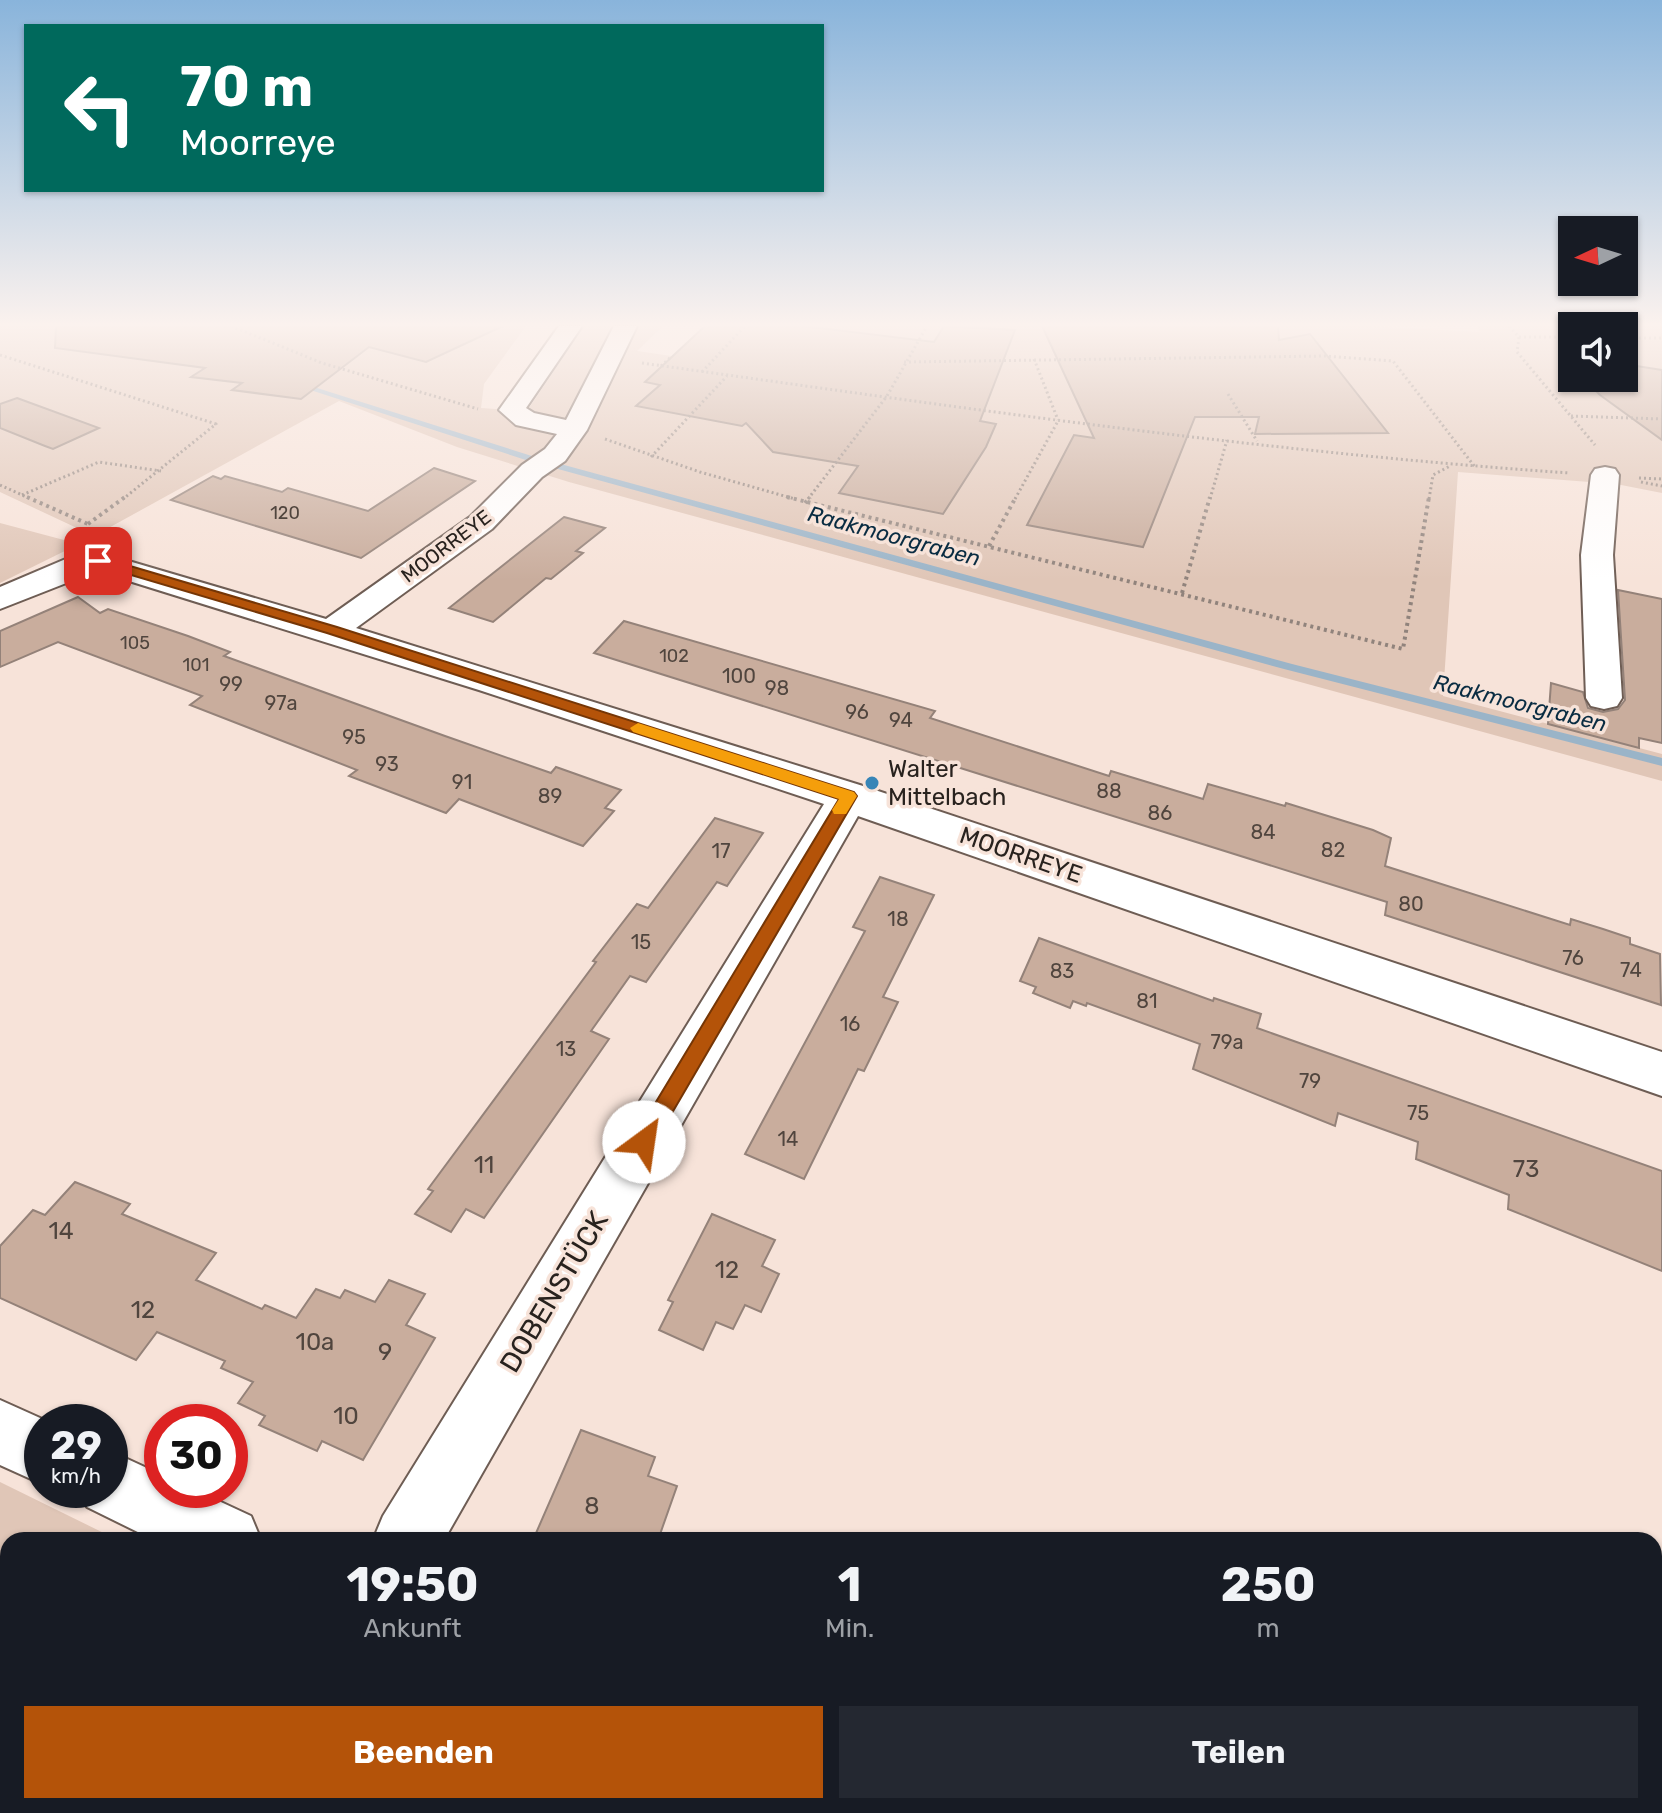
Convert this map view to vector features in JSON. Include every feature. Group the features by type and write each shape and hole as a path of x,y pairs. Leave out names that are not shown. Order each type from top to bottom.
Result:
{"street":[{"path":"513,411 525,419 574,430"},
{"name":"MOORREYE","path":"332,630 481,523 544,463 574,430 584,411"},
{"path":"1604,698 1597,555 1605,475"},
{"path":"0,599 84,546"},
{"name":"MOORREYE","path":"84,546 332,630 849,796 1662,1074"},
{"name":"DOBENSTÜCK","path":"412,1532 849,796"},
{"path":"0,1432 24,1443"},
{"path":"128,1493 210,1532"}],"path":[{"path":"84,546 88,524 161,471 216,424 174,411"},
{"path":"651,457 695,411"},
{"path":"805,503 876,411"},
{"path":"987,411 1450,465 1621,477 1566,411"},
{"path":"1054,411 1058,421"},
{"path":"1238,411 1258,442"},
{"path":"1432,411 1476,467"},
{"path":"1570,416 1662,419"},
{"path":"989,546 1058,421"},
{"path":"574,430 651,457 805,503 1403,649 1433,475 1450,465"},
{"path":"1182,593 1227,440"},
{"path":"22,495 99,462 161,471"},
{"path":"0,485 22,495 84,546"},
{"path":"60,522 84,546"}],"shaded area":[{"path":"0,411 322,411 94,536 0,492"},
{"path":"364,411 1662,411 1662,493 1616,484 1458,472 1443,696 1662,754 1662,781 569,482 457,447"},
{"path":"0,523 79,544 0,583"},
{"path":"0,1482 24,1494 24,1508 53,1508 102,1532 0,1532"}],"building":[{"path":"0,411 51,411 99,428 53,449 0,428"},
{"path":"660,411 984,411 980,421 996,424 986,447 943,514 839,493 858,466 773,452 746,423 742,426"},
{"path":"1081,411 1370,411 1388,433 1255,434 1259,417 1195,417 1143,547 1027,525 1074,435 1094,438"},
{"path":"1622,411 1662,411 1662,440"},
{"path":"434,468 475,481 361,558 171,500 213,476 221,479 225,476 282,492 288,488 368,511"},
{"path":"564,517 605,528 576,551 583,553 551,579 546,578 493,622 449,608"},
{"path":"1618,590 1662,599 1662,743 1639,738 1639,748 1548,724 1551,683 1583,692 1588,708 1603,712 1618,709 1625,700"},
{"path":"78,597 100,613 108,609 188,636 230,652 224,656 445,736 551,773 556,767 621,790 605,808 614,811 583,846 459,799 446,813 349,776 357,770 190,705 202,696 58,642 0,667 0,631"},
{"path":"624,621 935,711 930,718 1109,776 1111,771 1203,799 1208,784 1285,806 1286,803 1373,830 1391,838 1385,866 1570,925 1571,919 1603,929 1630,938 1630,944 1660,954 1661,1005 1385,915 1387,902 594,653"},
{"path":"715,818 763,833 727,886 717,882 646,982 630,976 591,1031 609,1039 484,1218 466,1209 451,1232 415,1214 433,1191 428,1189 596,962 593,961 637,904 648,908"},
{"path":"880,877 934,895 883,997 898,1002 864,1071 858,1069 804,1179 745,1154 865,931 853,927"},
{"path":"1039,938 1213,1001 1214,998 1261,1014 1257,1028 1662,1171 1662,1271 1508,1209 1509,1195 1416,1159 1418,1142 1338,1113 1335,1126 1193,1069 1200,1044 1087,1003 1086,1006 1073,1001 1070,1008 1033,993 1036,987 1020,981"},
{"path":"75,1182 130,1204 122,1214 216,1253 196,1280 262,1309 265,1305 296,1318 316,1289 340,1298 345,1290 375,1302 389,1280 425,1294 406,1325 435,1338 363,1460 322,1441 317,1451 259,1425 265,1416 248,1408 248,1404 238,1403 253,1382 221,1368 225,1361 157,1332 136,1360 0,1298 0,1246 33,1210 45,1215"},
{"path":"712,1214 775,1240 762,1266 779,1274 761,1312 745,1305 733,1329 716,1322 703,1350 659,1330 673,1302 668,1300"},
{"path":"581,1430 655,1457 648,1476 677,1486 661,1532 536,1532"}],"waterway":[{"name":"Raakmoorgraben","path":"383,411 532,459 1288,667 1662,762"}],"slow traffic":[{"path":"638,728 849,796 840,810"}],"place":[{"name":"Walter Mittelbach","path":"872,783"}],"route":[{"path":"98,561 332,630 849,796 644,1142"}]}
